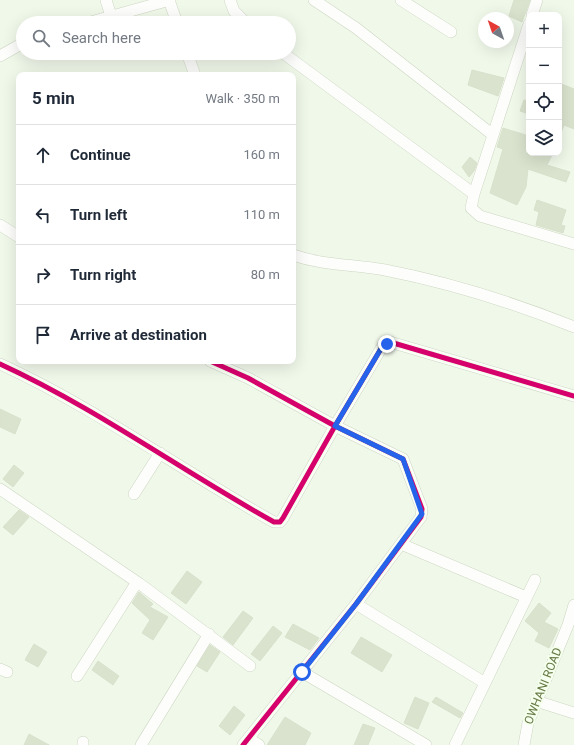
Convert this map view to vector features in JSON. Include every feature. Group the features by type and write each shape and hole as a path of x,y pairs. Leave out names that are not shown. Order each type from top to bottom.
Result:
{"street":[{"path":"106,0 111,16 170,0 175,16"},
{"path":"230,0 234,11 239,16"},
{"path":"314,0 356,28 493,135"},
{"path":"401,0 451,32"},
{"path":"533,12 537,0"},
{"path":"526,33 471,204 472,208 480,216 574,244"},
{"path":"0,56 16,47"},
{"path":"190,60 194,72"},
{"path":"292,60 474,194"},
{"path":"0,225 16,235"},
{"path":"296,255 331,265 383,270 438,281 500,298 574,327"},
{"path":"0,364 90,412 160,453 225,495 274,522 280,522 283,518 382,347 390,342 574,396"},
{"path":"217,364 248,378 335,426 400,457 405,462 422,514 356,604 246,742 259,745"},
{"path":"134,494 160,453"},
{"path":"0,488 137,582 209,634 250,666"},
{"path":"401,544 526,597"},
{"path":"455,745 534,580"},
{"path":"77,676 137,582"},
{"path":"356,604 485,683"},
{"name":"OWHANI ROAD","path":"524,745 528,723 568,625 574,605"},
{"path":"141,745 209,634"},
{"path":"302,672 426,745"},
{"path":"536,701 574,713"}],"building":[{"path":"514,0 530,0 522,22 514,18 514,12 510,12"},
{"path":"472,70 504,78 498,96 468,85"},
{"path":"562,84 574,89 574,129 564,125 562,130"},
{"path":"524,100 526,100 526,113 520,111"},
{"path":"503,128 526,135 526,156 552,156 547,165 570,172 566,182 528,169 526,187 517,205 490,193 503,149 497,147"},
{"path":"470,157 477,163 474,171 469,177 462,167"},
{"path":"537,200 566,210 561,225 565,226 563,233 536,225 539,212 534,210"},
{"path":"0,409 21,419 15,434 0,427"},
{"path":"14,465 24,473 13,487 3,479"},
{"path":"19,510 29,517 13,535 3,527"},
{"path":"187,571 202,582 186,604 171,593"},
{"path":"139,592 153,604 150,607 168,617 153,640 142,633 150,620 132,603"},
{"path":"539,603 551,613 544,622 558,629 549,648 535,641 539,633 525,621"},
{"path":"243,611 253,618 233,645 223,637"},
{"path":"293,624 319,638 310,650 285,637"},
{"path":"273,626 282,633 260,661 251,654"},
{"path":"361,637 392,655 382,672 351,653"},
{"path":"34,644 47,652 38,667 25,660"},
{"path":"210,645 220,652 207,672 197,666"},
{"path":"98,661 119,676 113,685 92,670"},
{"path":"415,697 429,703 418,729 404,723"},
{"path":"436,697 463,713 460,718 432,702"},
{"path":"234,706 245,715 230,735 219,726"},
{"path":"285,717 311,733 305,745 267,745"},
{"path":"363,724 375,728 368,745 354,745"},
{"path":"29,734 49,745 24,745"}],"cycle path":[{"path":"0,364 36,381 105,420 274,522 280,522 283,518 382,347 390,342 574,396"},
{"path":"217,364 248,378 335,426 403,459 422,509 421,517 356,604 243,745"}],"route":[{"path":"302,672 356,604 422,514 422,509 403,459 335,426 382,347 387,344"}]}
